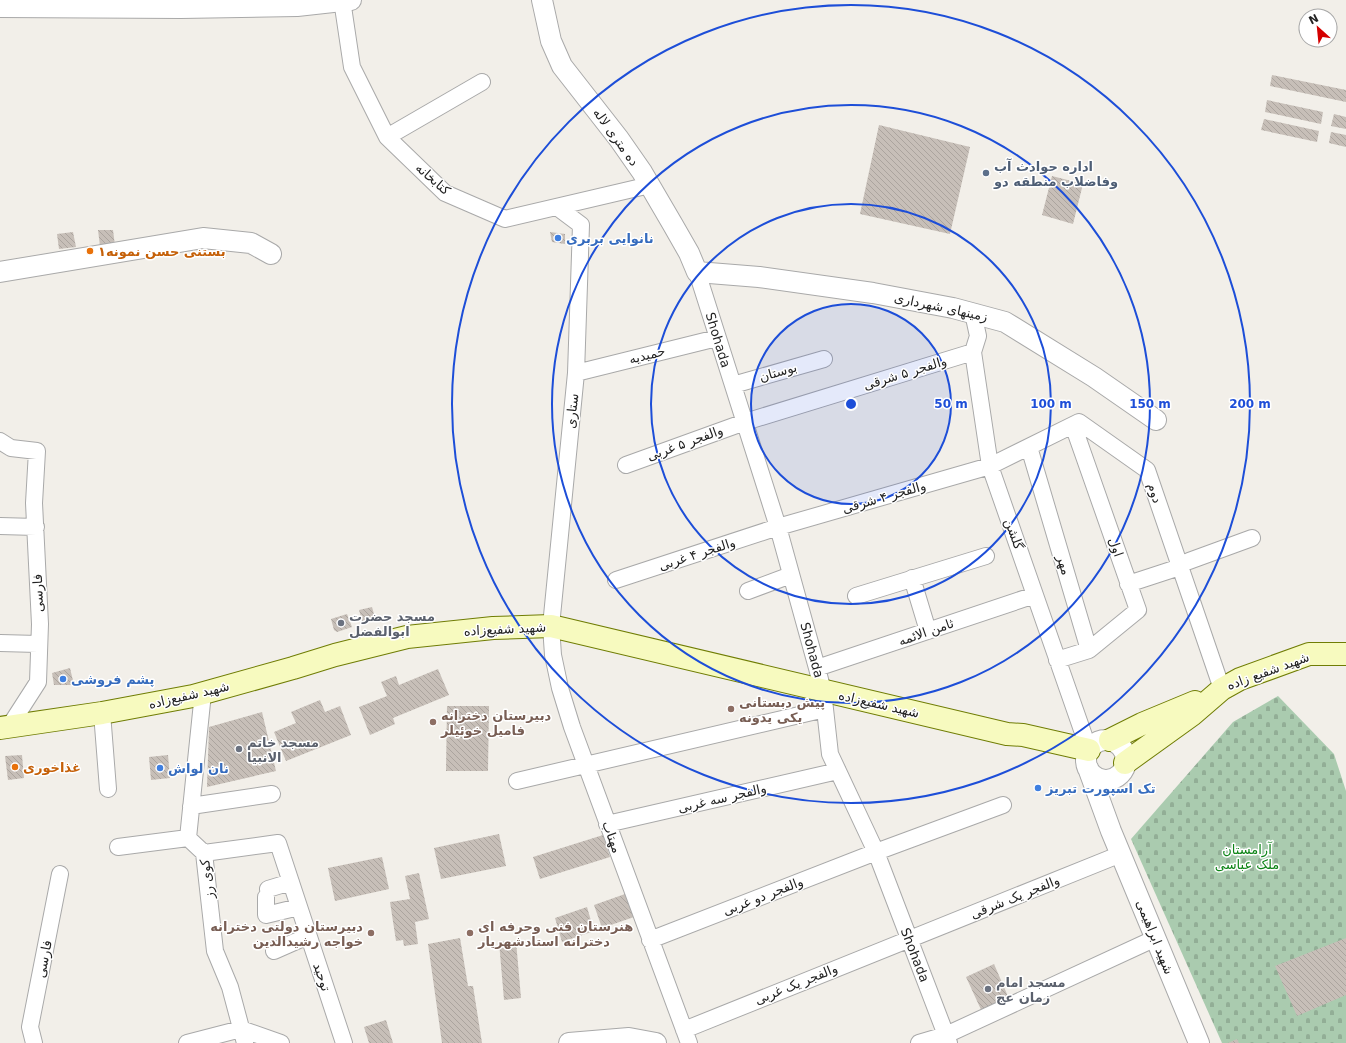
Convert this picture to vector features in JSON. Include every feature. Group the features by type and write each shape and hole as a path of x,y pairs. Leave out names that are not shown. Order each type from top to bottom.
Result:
{"main road":[{"name":"شهید شفیع‌زاده","path":"4,727 102,713 203,693 293,668 335,654 406,637 493,628 551,626 824,700 1008,734 1023,735 1088,759"},
{"name":"شهید شفیع زاده","path":"1110,740 1142,724 1219,691 1240,679 1309,654 1346,654"},
{"name":"شهید شفیع زاده","path":"1125,763 1193,714 1219,691"}],"street":[{"name":"کتابخانه","path":"346,0 352,67 387,137 445,193 505,219 650,185"},
{"path":"0,7 183,4 297,6 346,0"},
{"name":"ده متری لاله","path":"542,0 551,41 562,66 619,139 650,185 689,253 697,272"},
{"path":"387,137 482,82"},
{"name":"ستاری","path":"551,626 576,373 581,225 557,207"},
{"path":"0,272 203,238 251,243 271,254"},
{"name":"زمینهای شهرداری","path":"697,272 759,277 858,291 953,308 1005,322 1094,377 1156,420"},
{"name":"Shohada","path":"697,272 778,527 817,668 824,700 830,754 876,852 908,939 948,1039"},
{"name":"گلشن","path":"973,313 978,336 973,352 990,466 1036,595 1088,759"},
{"name":"حمیدیه","path":"576,373 717,338"},
{"name":"والفجر ۵ شرقی","path":"745,422 973,352"},
{"name":"بوستان","path":"732,385 824,359"},
{"name":"والفجر ۵ غربی","path":"626,465 745,422"},
{"name":"دوم","path":"1073,425 1079,422 1147,470 1185,564 1219,691"},
{"path":"990,466 1073,425"},
{"name":"اول","path":"1073,425 1138,610 1089,650"},
{"name":"فارسی","path":"0,441 11,448 37,450 34,503 40,624 38,644 38,682 4,727"},
{"name":"مهر","path":"1029,447 1089,650"},
{"name":"والفجر ۴ شرقی","path":"778,527 990,466"},
{"path":"0,526 36,527"},
{"name":"والفجر ۴ غربی","path":"616,580 778,527"},
{"path":"1128,584 1252,538"},
{"path":"856,596 986,556"},
{"path":"748,591 791,575"},
{"path":"912,578 928,631"},
{"name":"ثامن الائمه","path":"817,668 1036,595"},
{"name":"مهتاب","path":"551,626 553,655 560,688 572,727 686,1036"},
{"path":"0,643 38,644"},
{"path":"1057,660 1089,650"},
{"path":"118,847 188,838 203,693"},
{"path":"517,781 586,766 824,700"},
{"path":"102,713 108,789"},
{"path":"1110,740 1115,742 1124,751 1124,768 1118,775 1108,779 1096,777 1088,759 1098,742 1110,740"},
{"name":"شهید ابراهیمی","path":"1088,759 1111,831 1156,938 1193,1042"},
{"name":"والفجر سه غربی","path":"607,824 838,771"},
{"name":"شهید ابراهیمی","path":"1108,779 1111,831"},
{"path":"191,806 272,794"},
{"name":"والفجر دو غربی","path":"650,940 876,852 1003,805"},
{"name":"کوی رز","path":"188,838 204,853 215,951 230,987 243,1036"},
{"name":"توحید","path":"204,853 278,842 344,1043"},
{"name":"والفجر یک شرقی","path":"908,939 1121,854"},
{"name":"فارسی","path":"34,1043 30,1027 60,874"},
{"path":"291,882 267,893 266,915 299,907"},
{"path":"274,951 308,936"},
{"path":"919,1043 948,1039 1156,938"},
{"name":"والفجر یک غربی","path":"686,1036 908,939"},
{"path":"187,1043 243,1036 281,1043"},
{"path":"569,1043 629,1038 656,1043"}],"green space":[{"name":"آرامستان ملک عباسی","path":"1278,696 1334,754 1346,791 1346,1043 1222,1043 1131,839 1233,722"}],"building":[{"path":"1272,75 1346,90 1346,102 1270,86"},
{"path":"1267,100 1323,112 1321,124 1265,112"},
{"path":"1334,114 1346,117 1346,129 1331,126"},
{"path":"1264,119 1319,131 1317,142 1261,130"},
{"path":"879,125 970,147 950,234 860,214"},
{"path":"1331,132 1346,135 1346,147 1329,143"},
{"path":"1052,176 1083,184 1073,224 1042,215"},
{"path":"98,230 113,230 115,246 100,246"},
{"path":"73,232 76,247 59,249 57,234"},
{"name":"نانوایی بربری","path":"550,232 565,234 565,244 552,242"},
{"path":"372,607 376,621 363,624 359,610"},
{"name":"مسجد حضرت ابوالفضل","path":"347,614 352,627 337,632 334,630 331,619"},
{"name":"پشم فروشی","path":"70,668 74,685 54,685 52,673"},
{"path":"438,669 449,695 393,718 395,724 370,735 359,707 387,696 381,682 396,676 399,685"},
{"path":"320,700 325,712 340,706 351,735 286,761 274,732 296,723 291,712"},
{"path":"447,706 489,706 488,771 446,771"},
{"name":"مسجد خاتم الانبیا","path":"262,712 276,771 207,787 209,727"},
{"name":"غذاخوری","path":"22,755 24,778 8,780 5,756"},
{"name":"نان لواش","path":"168,755 170,778 151,780 149,757"},
{"path":"499,834 506,866 441,879 434,848"},
{"path":"603,835 610,857 540,879 533,857"},
{"path":"382,857 389,889 335,901 328,868"},
{"path":"419,873 429,919 415,922 418,944 404,946 403,940 396,941 390,902 410,899 405,876"},
{"path":"625,894 634,917 602,928 594,905"},
{"path":"587,907 594,931 562,942 555,918"},
{"path":"460,938 468,986 473,986 482,1043 442,1043 428,944"},
{"path":"1346,938 1346,995 1297,1016 1275,966"},
{"path":"516,941 521,998 504,1000 499,942"},
{"name":"مسجد امام زمان عج","path":"994,964 1010,1001 983,1014 966,977"},
{"path":"386,1020 393,1043 369,1043 364,1027"},
{"path":"1237,1039 1239,1043 1228,1043"}],"place":[{"name":"اداره حوادث آب وفاضلاب منطقه دو","path":"986,173"},
{"name":"نانوایی بربری","path":"558,238"},
{"name":"بستنی حسن نمونه۱","path":"90,251"},
{"name":"مسجد حضرت ابوالفضل","path":"341,623"},
{"name":"پشم فروشی","path":"63,679"},
{"name":"پیش دبستانی یکی یدونه","path":"731,709"},
{"name":"دبیرستان دخترانه فامیل خوئیلر","path":"433,722"},
{"name":"مسجد خاتم الانبیا","path":"239,749"},
{"name":"غذاخوری","path":"15,767"},
{"name":"نان لواش","path":"160,768"},
{"name":"تک اسپورت تبریز","path":"1038,788"},
{"name":"دبیرستان دولتی دخترانه خواجه رشیدالدین","path":"371,933"},
{"name":"هنرستان فنی وحرفه ای دخترانه استادشهریار","path":"470,933"},
{"name":"مسجد امام زمان عج","path":"988,989"}]}
